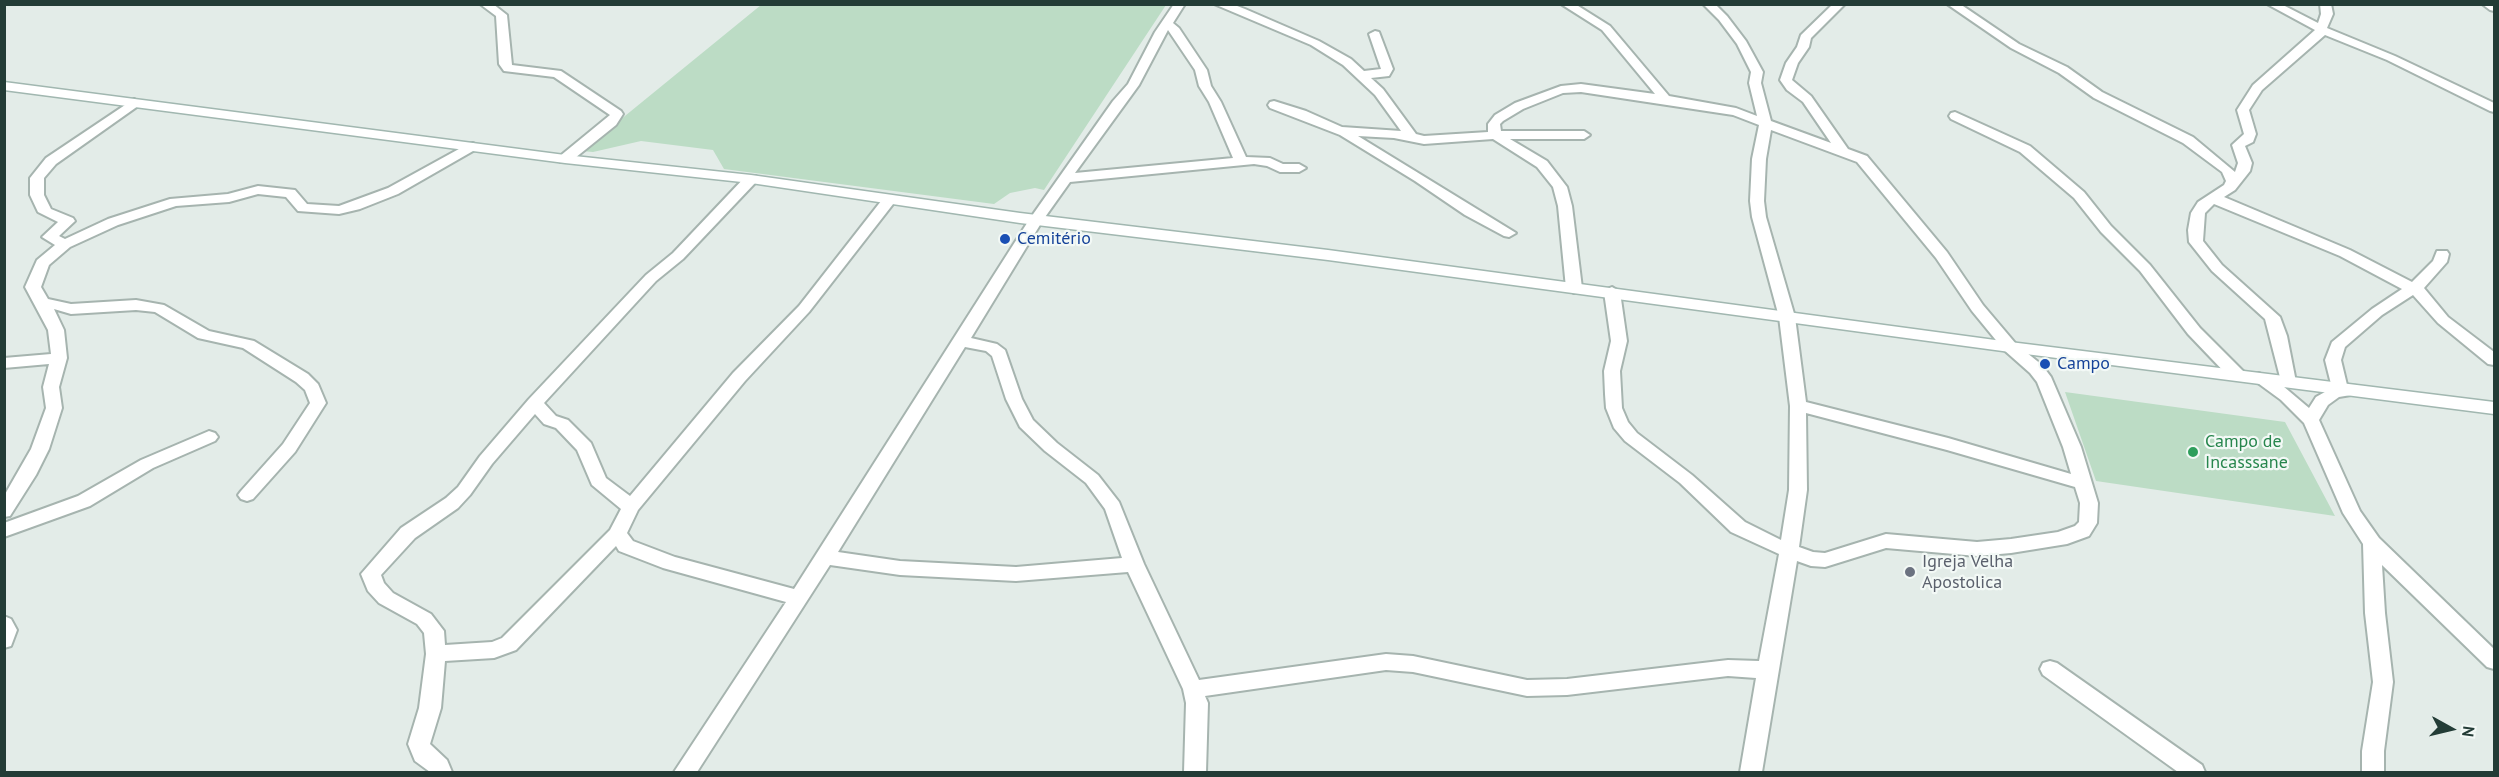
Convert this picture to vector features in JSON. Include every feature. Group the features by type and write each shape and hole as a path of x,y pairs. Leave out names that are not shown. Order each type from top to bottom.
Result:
{"street":[{"path":"485,4 501,15 505,64 508,68 557,74 617,114 612,122 564,159"},
{"path":"685,772 849,521 1036,220 1133,86 1166,24 1180,4"},
{"path":"1219,4 1241,10 1333,52 1364,75 1411,137"},
{"path":"1566,4 1606,28 1665,99"},
{"path":"1708,4 1723,18 1748,51 1756,72 1755,82 1766,124 1761,140 1757,201 1762,237 1787,316 1797,406 1798,490 1783,594 1767,670 1758,739 1751,772"},
{"path":"1840,4 1805,37 1803,47 1792,63 1786,80 1791,87 1807,99 1843,152"},
{"path":"1952,4 2015,46 2063,70 2098,95 2203,149 2227,170 2233,181"},
{"path":"2288,382 2279,336 2271,317 2217,268 2196,242 2195,230 2198,213 2203,205 2230,187 2243,171 2245,163 2238,144 2247,140 2250,134 2243,110 2251,101 2257,88 2309,45 2327,14 2325,4"},
{"path":"2487,4 2494,8"},
{"path":"2272,7 2391,58 2494,108"},
{"path":"1166,24 1175,30 1201,70 1205,86 1215,102 1241,161"},
{"path":"1364,75 1385,73 1388,69 1375,34"},
{"path":"4,86 564,159 751,179 1036,220 1328,255 2010,347 2494,408"},
{"path":"1495,135 1494,124 1507,113 1560,90 1591,87 1736,112 1843,152 1868,164 1900,207 1942,255 1977,308 2010,347 2036,369 2052,394 2072,447 2089,503 2088,523 2082,531 2060,539 1977,549 1886,541 1825,560 1811,559 1762,540 1738,526 1686,479 1631,437 1620,424 1614,408 1613,394 1612,371 1619,341 1612,292"},
{"path":"65,244 49,237 68,221 45,212 37,195 37,178 51,161 134,103"},
{"path":"1274,105 1302,114 1358,140 1420,178 1470,213 1509,233"},
{"path":"1955,116 2025,149 2079,195 2106,229 2145,268 2194,331 2237,375"},
{"path":"1340,131 1432,140 1495,135 1584,135"},
{"path":"1495,135 1542,164 1560,187 1565,206 1574,288"},
{"path":"4,511 27,475 49,426 54,408 51,387 59,358 53,324 33,287 42,263 65,244 113,222 165,204 229,198 258,190 290,193 303,208 347,208 393,191 473,147"},
{"path":"1066,178 1241,161 1262,161 1280,168 1299,168"},
{"path":"441,772 439,767 423,754 419,744 430,708 436,654 434,631 424,619 386,598 375,586 371,574 408,533 464,491 486,460 535,404 651,278 678,256 751,179"},
{"path":"2212,198 2334,248 2415,288 2431,309 2494,360"},
{"path":"436,654 494,650 509,644 560,594 594,554 617,534 631,507 738,377 804,309 890,199"},
{"path":"2347,388 2333,360 2338,345 2377,312 2415,288 2440,262 2442,254"},
{"path":"43,302 53,306 81,309 136,305 159,308 204,335 248,345 302,378 312,388 318,403 289,448 247,495"},
{"path":"53,324 65,314 81,309"},
{"path":"962,341 991,347 999,354 1014,399 1026,423 1033,432 1092,479 1113,507 1134,564 1193,689 1197,703 1195,772"},
{"path":"4,363 59,358"},
{"path":"2259,378 2287,396 2311,420 2352,513 2372,543 2494,661"},
{"path":"2311,420 2322,401 2347,388"},
{"path":"535,404 550,420 561,424 578,440 589,454 598,481 631,507"},
{"path":"1797,406 1828,412 2082,483"},
{"path":"4,530 84,501 147,464 208,438"},
{"path":"617,534 627,546 670,563 798,598"},
{"path":"2372,543 2375,613 2383,682 2373,751 2373,772"},
{"path":"824,557 900,568 1016,574 1073,571 1134,564"},
{"path":"4,624 7,630 4,640"},
{"path":"1193,689 1386,662 1413,664 1527,688 1567,687 1728,668 1767,670"},
{"path":"2050,669 2194,772"}],"green space":[{"path":"761,5 1166,5 1044,190 1035,188 1010,193 994,204 724,169 713,150 641,141 593,152 582,151"},
{"name":"Campo de Incasssane","path":"2065,392 2285,422 2335,516 2096,481"}],"place":[{"name":"Cemitério","path":"1005,239"},
{"name":"Campo","path":"2045,364"},
{"name":"Campo de Incasssane","path":"2193,452"},
{"name":"Igreja Velha Apostolica","path":"1910,572"}]}
